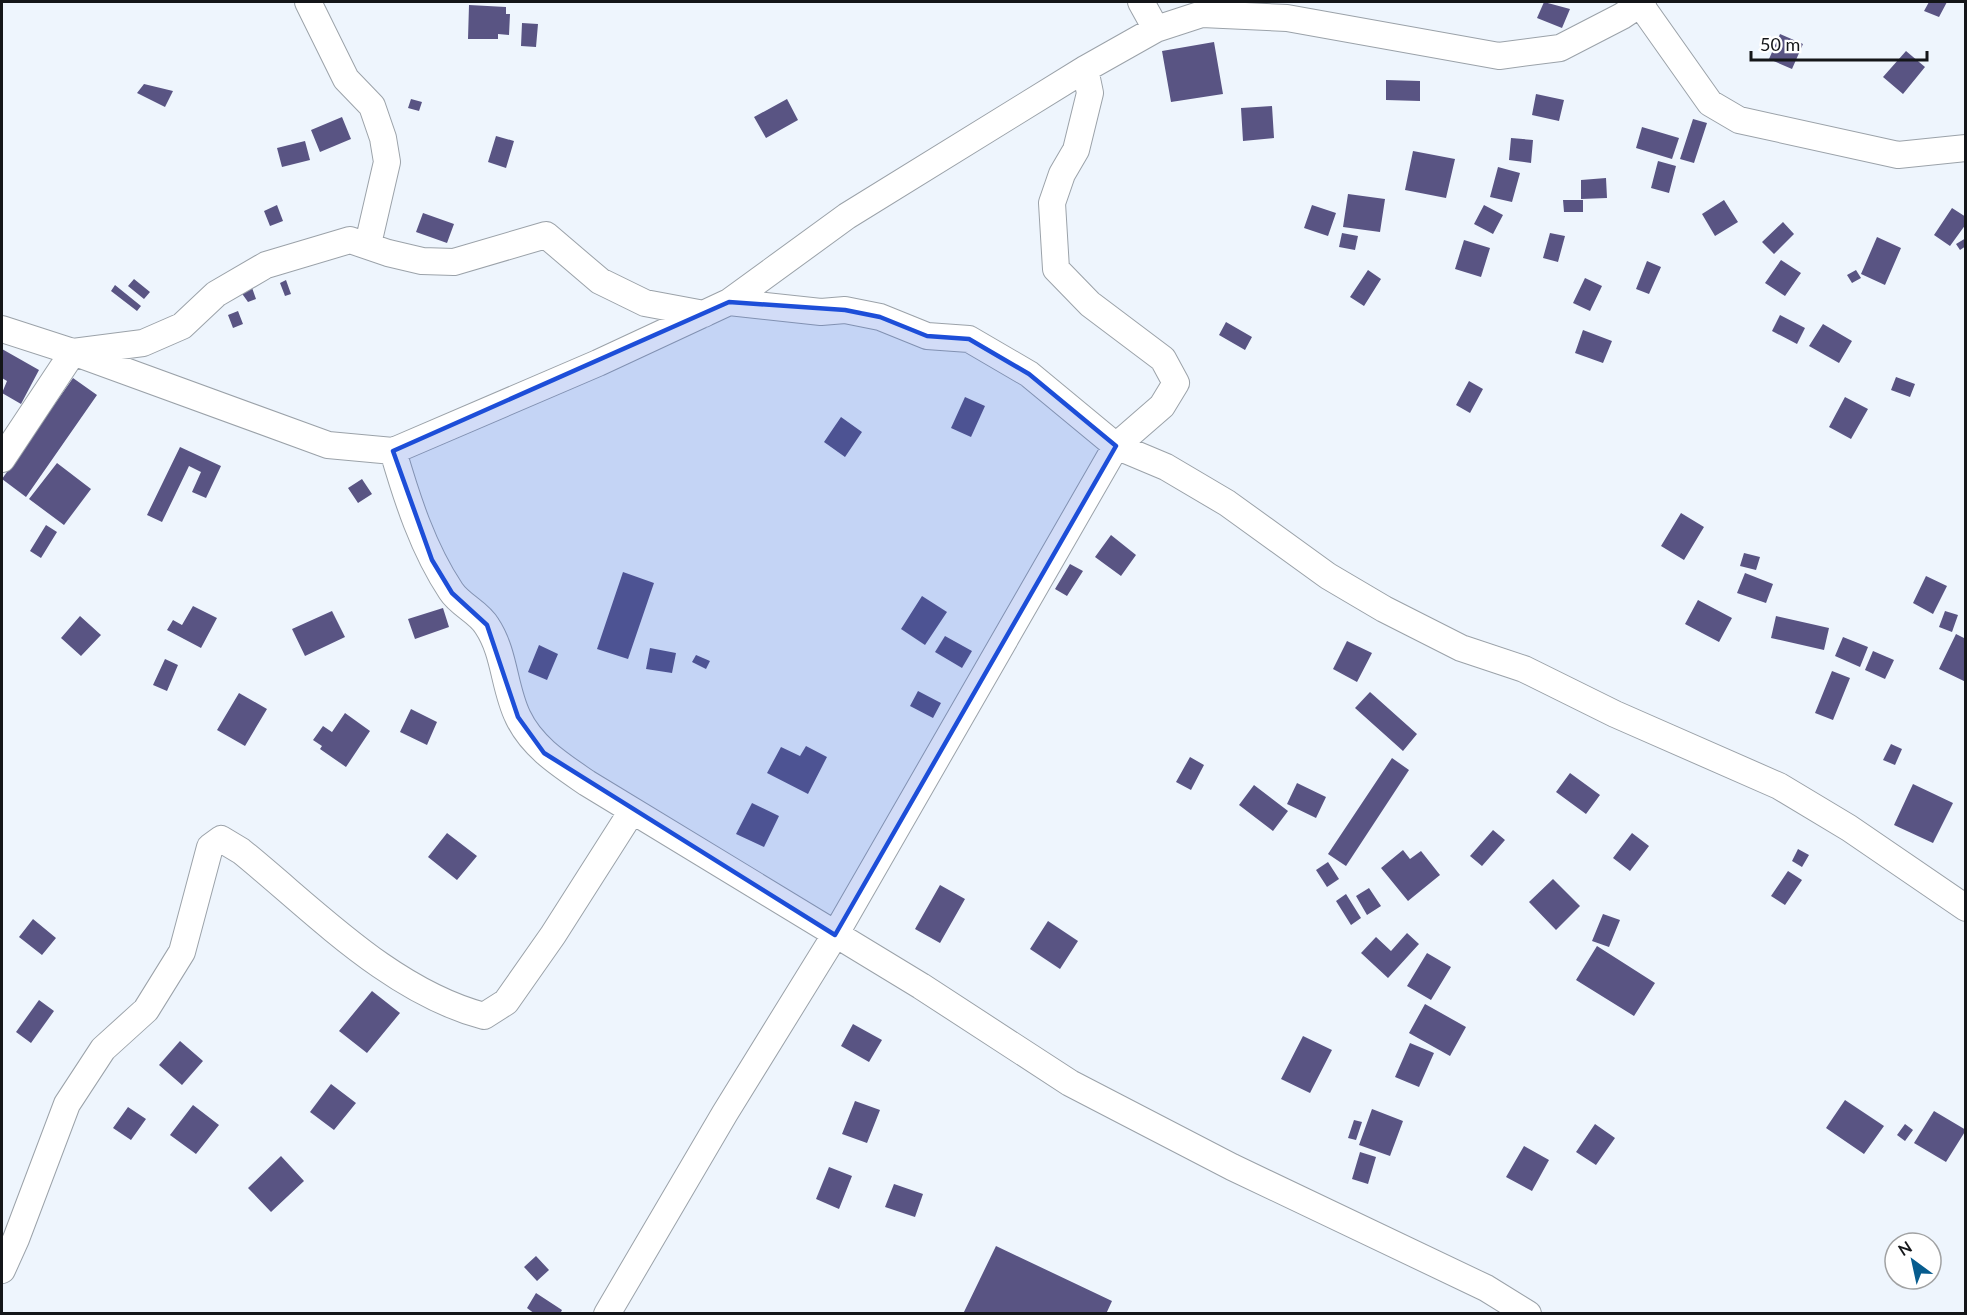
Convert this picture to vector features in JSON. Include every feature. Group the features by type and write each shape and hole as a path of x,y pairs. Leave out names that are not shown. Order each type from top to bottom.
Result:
{"street":[{"path":"308,2 346,79 372,106 383,138 387,162 368,244"},
{"path":"1141,2 1156,29"},
{"path":"2,329 73,352 328,445 393,451 598,363 729,302 847,216 1085,69 1156,29 1202,14 1287,18 1499,56 1560,48 1642,3 1710,103 1739,120 1898,155 1965,148"},
{"path":"607,1314 724,1113 835,935 1116,446 1162,406 1176,383 1163,359 1090,303 1056,269 1052,203 1062,174 1076,150 1090,93 1085,69"},
{"path":"2,459 73,352 143,343 182,327 216,294 266,265 350,240 368,244 388,253 422,261 454,262 546,235 600,280 645,303 704,314"},
{"path":"729,302 789,309 845,310 880,317 927,336 969,339 1029,374 1116,446 1166,467 1227,502 1328,576 1384,609 1461,648 1524,669 1615,714 1779,786 1849,828 1965,908"},
{"path":"393,451 405,492 432,560 452,593 487,625 503,666 518,717 544,753 632,811 921,986 1070,1083 1232,1167 1486,1288 1528,1314"},
{"path":"2,1270 67,1104 103,1049 146,1010 182,952 210,847 221,839 241,851 376,964 458,1009 484,1016 506,1002 632,811"}],"highlighted area":[{"path":"729,302 845,310 880,317 927,336 969,339 1029,374 1116,446 835,935 544,753 518,717 487,625 452,593 432,560 393,451"}],"building":[{"path":"1544,2 1570,9 1562,28 1537,18"},
{"path":"1929,2 1947,2 1939,17 1924,11"},
{"path":"469,5 506,7 506,14 510,14 509,35 498,34 498,39 468,39"},
{"path":"522,23 538,24 536,47 521,46"},
{"path":"1780,34 1803,44 1792,69 1769,59"},
{"path":"1214,42 1223,94 1171,102 1162,51"},
{"path":"1906,51 1925,67 1903,94 1883,77"},
{"path":"1386,80 1420,81 1420,101 1386,100"},
{"path":"144,84 173,91 165,107 137,93"},
{"path":"1536,94 1564,100 1559,121 1532,115"},
{"path":"411,99 422,102 419,111 408,108"},
{"path":"787,99 798,120 766,138 754,117"},
{"path":"1272,106 1274,138 1243,141 1241,108"},
{"path":"342,117 351,139 320,152 311,130"},
{"path":"1693,119 1707,123 1694,163 1680,159"},
{"path":"1642,127 1679,138 1672,159 1636,148"},
{"path":"496,136 514,141 506,168 488,162"},
{"path":"1511,138 1533,140 1531,163 1509,160"},
{"path":"305,141 310,160 282,167 277,148"},
{"path":"1413,151 1455,159 1446,198 1405,190"},
{"path":"1658,161 1676,166 1669,193 1651,188"},
{"path":"1498,167 1520,173 1512,202 1490,197"},
{"path":"1606,178 1607,198 1581,199 1581,180"},
{"path":"1348,194 1385,199 1380,232 1343,227"},
{"path":"1563,200 1583,200 1583,212 1564,212"},
{"path":"1724,200 1738,222 1715,236 1702,214"},
{"path":"277,205 283,221 270,226 264,211"},
{"path":"1312,205 1336,213 1328,236 1304,228"},
{"path":"1484,205 1503,215 1493,234 1474,224"},
{"path":"1952,208 1966,217 1966,224 1950,246 1934,235"},
{"path":"423,213 454,224 447,243 416,232"},
{"path":"1783,222 1794,234 1774,254 1762,242"},
{"path":"1342,233 1358,236 1355,250 1339,247"},
{"path":"1550,233 1565,236 1558,262 1543,258"},
{"path":"1877,237 1901,248 1885,285 1861,274"},
{"path":"1966,238 1966,246 1960,250 1956,244"},
{"path":"1464,240 1490,248 1481,277 1455,269"},
{"path":"1781,260 1801,273 1785,296 1765,283"},
{"path":"1647,261 1661,267 1649,294 1636,289"},
{"path":"1368,270 1381,279 1364,306 1350,297"},
{"path":"1856,270 1861,278 1852,283 1847,275"},
{"path":"1585,278 1602,286 1590,311 1573,303"},
{"path":"134,279 150,292 144,299 128,286"},
{"path":"286,280 291,294 285,296 280,283"},
{"path":"250,282 256,299 248,302 238,288"},
{"path":"115,285 141,306 137,311 111,291"},
{"path":"238,311 243,324 233,328 228,315"},
{"path":"1780,315 1805,328 1797,344 1772,331"},
{"path":"1226,322 1252,337 1245,350 1219,335"},
{"path":"1823,324 1852,341 1839,363 1809,346"},
{"path":"1583,330 1612,341 1603,363 1575,353"},
{"path":"2,349 39,370 21,404 2,393 7,381 2,378"},
{"path":"1896,377 1915,384 1910,397 1891,390"},
{"path":"73,378 97,395 26,497 2,479"},
{"path":"1469,381 1483,389 1470,413 1456,405"},
{"path":"965,397 985,406 971,437 951,428"},
{"path":"1845,397 1868,409 1851,439 1829,427"},
{"path":"841,417 862,432 845,457 824,442"},
{"path":"180,447 221,466 206,498 192,492 201,472 189,466 162,522 147,515"},
{"path":"57,463 91,489 64,525 29,499"},
{"path":"362,479 372,494 358,503 348,488"},
{"path":"1681,513 1704,527 1684,560 1661,546"},
{"path":"46,525 57,532 41,558 30,551"},
{"path":"1111,535 1136,555 1121,576 1095,557"},
{"path":"1744,553 1760,557 1756,570 1740,566"},
{"path":"1070,564 1083,571 1067,596 1055,589"},
{"path":"623,572 654,583 628,659 597,649"},
{"path":"1745,573 1773,584 1766,603 1737,593"},
{"path":"1926,576 1947,586 1933,614 1913,603"},
{"path":"922,596 947,612 925,645 901,629"},
{"path":"1698,600 1732,618 1719,642 1685,624"},
{"path":"193,606 217,618 201,648 167,630 173,620 182,625"},
{"path":"443,608 449,627 415,639 408,619"},
{"path":"332,611 345,637 305,656 292,629"},
{"path":"1945,611 1958,615 1952,632 1939,627"},
{"path":"80,616 101,635 81,656 61,638"},
{"path":"1776,616 1829,628 1824,650 1771,638"},
{"path":"1956,634 1966,639 1966,682 1939,669"},
{"path":"945,636 972,651 962,668 935,652"},
{"path":"1843,637 1868,647 1860,667 1835,656"},
{"path":"1347,641 1372,653 1357,682 1333,669"},
{"path":"539,645 558,654 547,680 528,672"},
{"path":"650,648 676,653 672,673 646,669"},
{"path":"1873,651 1894,660 1885,679 1865,670"},
{"path":"696,655 710,661 706,669 692,662"},
{"path":"165,659 178,665 167,691 153,685"},
{"path":"1832,671 1850,678 1833,720 1815,713"},
{"path":"918,691 941,703 933,718 910,706"},
{"path":"1370,692 1417,734 1403,751 1355,708"},
{"path":"239,693 267,709 245,746 217,730"},
{"path":"411,709 437,722 427,745 400,732"},
{"path":"345,713 370,731 346,767 320,749 322,746 313,740 323,726 332,732"},
{"path":"1891,744 1902,749 1895,765 1883,760"},
{"path":"806,746 827,757 808,794 767,773 781,747 800,756"},
{"path":"1190,757 1204,765 1191,790 1176,782"},
{"path":"1392,758 1409,770 1346,866 1328,854"},
{"path":"1570,773 1600,795 1586,814 1556,792"},
{"path":"1297,783 1326,797 1316,818 1287,804"},
{"path":"1913,784 1953,803 1933,843 1894,825"},
{"path":"1254,785 1288,811 1273,831 1239,805"},
{"path":"752,803 779,816 764,847 736,834"},
{"path":"1493,830 1505,840 1482,866 1470,856"},
{"path":"447,833 477,856 457,880 428,857"},
{"path":"1632,833 1649,846 1630,871 1613,858"},
{"path":"1798,849 1809,855 1802,867 1792,861"},
{"path":"1403,850 1410,859 1421,851 1440,875 1408,901 1381,868"},
{"path":"1328,862 1339,879 1327,887 1316,870"},
{"path":"1788,871 1802,880 1785,905 1771,896"},
{"path":"1553,879 1580,906 1556,930 1529,902"},
{"path":"940,885 965,899 940,943 915,929"},
{"path":"1369,888 1381,906 1367,915 1356,896"},
{"path":"1346,894 1361,918 1351,925 1336,901"},
{"path":"1603,914 1620,920 1609,947 1592,941"},
{"path":"33,919 56,938 42,955 19,937"},
{"path":"1048,921 1078,941 1060,969 1030,949"},
{"path":"1407,933 1419,944 1388,978 1361,953 1376,937 1391,951"},
{"path":"1597,946 1655,983 1634,1016 1576,980"},
{"path":"1427,953 1451,967 1431,1000 1407,986"},
{"path":"372,991 400,1013 367,1053 339,1031"},
{"path":"39,1000 54,1011 31,1043 16,1032"},
{"path":"1425,1004 1466,1027 1450,1056 1409,1033"},
{"path":"853,1024 882,1040 869,1062 841,1046"},
{"path":"1303,1036 1332,1050 1310,1093 1281,1079"},
{"path":"180,1041 203,1061 182,1085 159,1065"},
{"path":"1410,1043 1434,1053 1419,1087 1395,1077"},
{"path":"331,1084 356,1103 334,1130 310,1112"},
{"path":"1845,1100 1884,1126 1864,1154 1826,1128"},
{"path":"855,1101 880,1110 867,1143 842,1134"},
{"path":"193,1105 219,1125 196,1154 170,1135"},
{"path":"128,1107 146,1119 131,1140 113,1128"},
{"path":"1372,1109 1403,1121 1390,1156 1359,1145"},
{"path":"1934,1111 1966,1130 1946,1162 1914,1143"},
{"path":"1354,1120 1362,1122 1356,1140 1348,1138"},
{"path":"1595,1124 1615,1138 1596,1165 1576,1152"},
{"path":"1905,1124 1913,1130 1905,1141 1897,1135"},
{"path":"1524,1146 1549,1160 1532,1191 1506,1177"},
{"path":"1360,1152 1376,1157 1368,1184 1352,1179"},
{"path":"281,1156 304,1181 271,1212 248,1188"},
{"path":"829,1167 852,1176 839,1209 816,1199"},
{"path":"894,1184 923,1194 915,1217 885,1207"},
{"path":"996,1246 1112,1301 1106,1314 963,1314"},
{"path":"536,1256 549,1270 537,1281 524,1267"},
{"path":"536,1293 562,1310 560,1314 535,1314 527,1308"}]}
